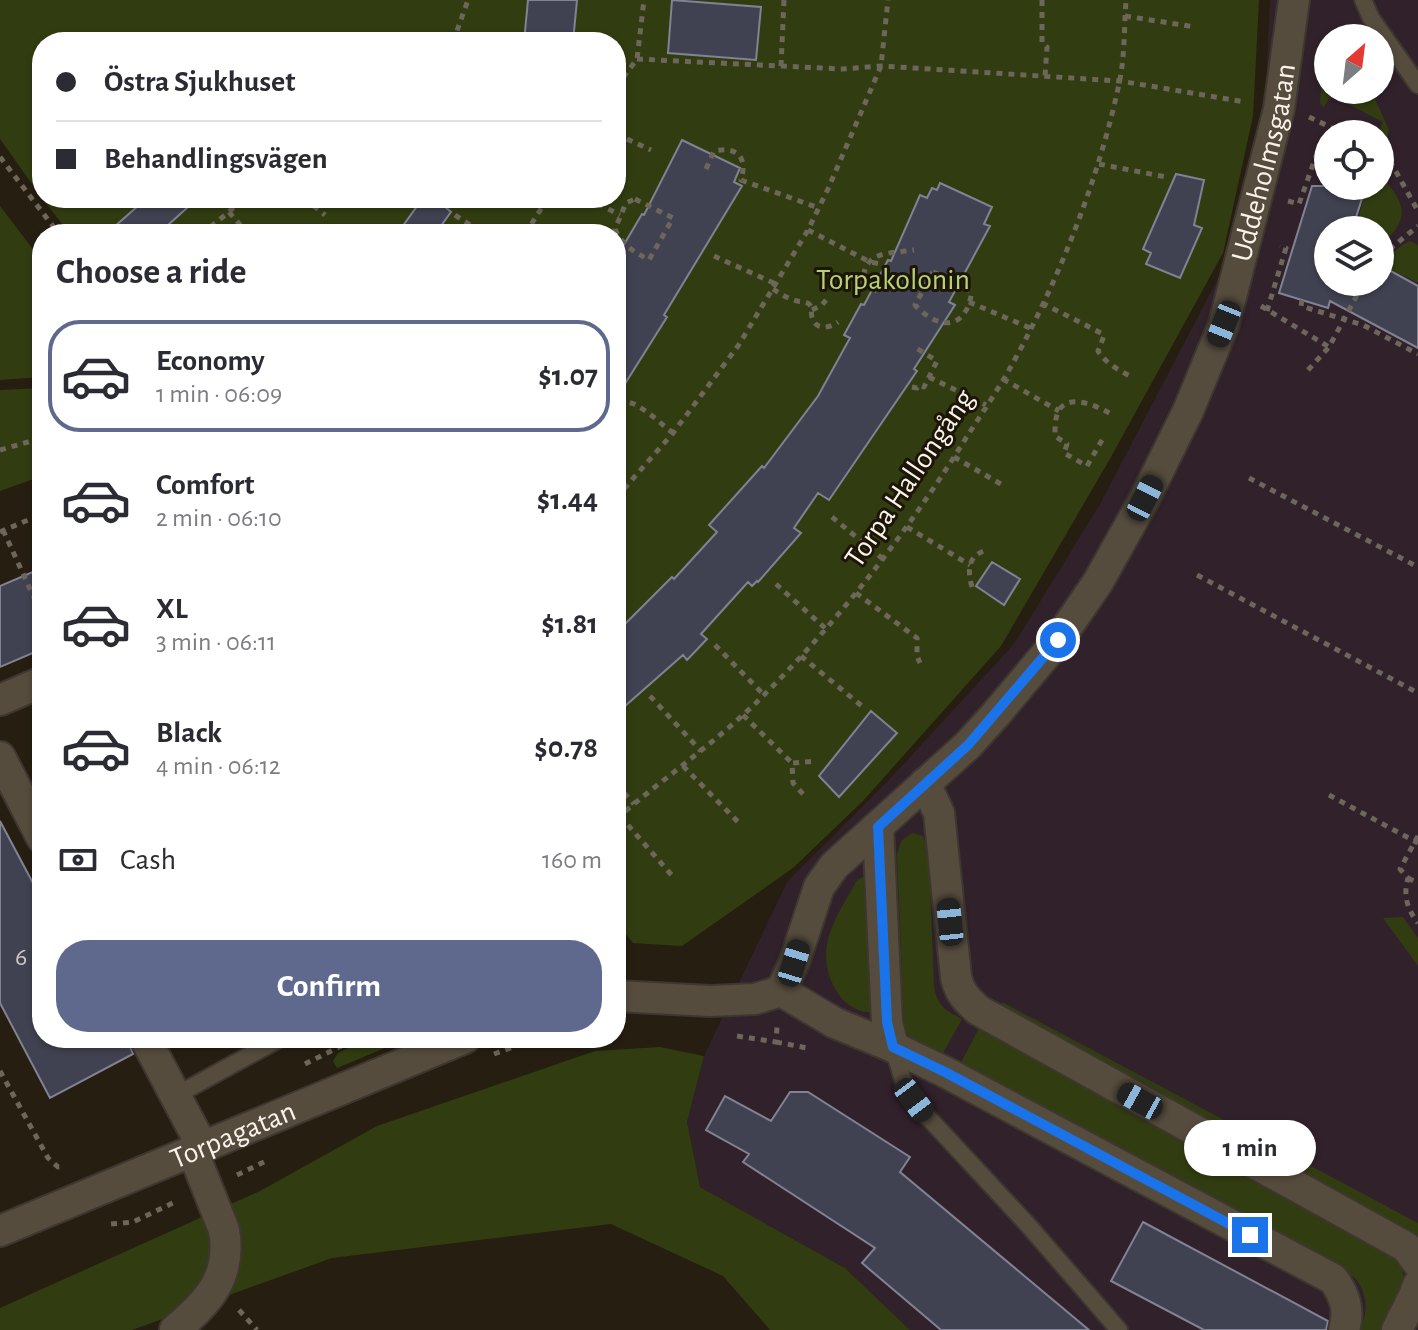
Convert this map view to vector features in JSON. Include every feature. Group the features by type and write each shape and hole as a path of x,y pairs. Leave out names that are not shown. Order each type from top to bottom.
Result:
{"street":[{"name":"Uddeholmsgatan","path":"781,991 794,963 819,887 834,866 968,745 1058,640 1121,542 1188,411 1228,310 1279,109 1294,0"},
{"path":"0,700 32,686"},
{"path":"0,757 32,819"},
{"path":"925,783 939,813 956,977 964,997 978,1010 1406,1247 1418,1263"},
{"path":"878,827 887,1022 893,1047"},
{"path":"626,997 710,1001 755,999 781,991 835,1023 945,1072 1333,1279 1344,1293 1344,1330"},
{"path":"150,1048 198,1150 224,1230 226,1259 219,1283 206,1303 175,1330"},
{"name":"Torpagatan","path":"0,1231 441,1048"},
{"path":"1397,1330 1418,1285"}],"lane":[{"path":"1363,0 1371,18 1418,85"},
{"path":"893,1047 905,1087 924,1113 1028,1225 1119,1330"},
{"path":"175,1096 263,1048"}],"path":[{"path":"457,32 468,0"},
{"path":"626,74 637,59 644,0"},
{"path":"781,66 784,0"},
{"path":"626,487 673,433 738,346 808,230 881,66 888,0"},
{"path":"1042,0 1042,43 1047,47 1045,77"},
{"name":"Torpa Hallongång","path":"626,810 743,715 826,629 907,527 1003,379 1060,263 1099,164 1120,81 1126,0"},
{"path":"1125,16 1195,27"},
{"path":"637,59 842,69 881,66 1120,81 1254,103"},
{"path":"1310,128 1314,118"},
{"path":"626,139 651,150"},
{"path":"706,169 714,151 730,151 744,162 741,180 819,208"},
{"path":"0,157 32,199"},
{"path":"1099,164 1166,177"},
{"path":"1285,200 1303,205 1314,164"},
{"path":"1394,168 1418,211"},
{"path":"626,203 635,199 673,218 649,260 626,246"},
{"path":"39,208 51,224"},
{"path":"214,224 233,208"},
{"path":"316,208 325,215"},
{"path":"606,208 620,215"},
{"path":"617,224 624,208"},
{"path":"229,212 239,224"},
{"path":"455,215 469,224"},
{"path":"1394,246 1418,226"},
{"path":"808,230 870,262 881,264"},
{"path":"1267,311 1289,249 1271,243"},
{"path":"877,291 863,283 870,262 881,254 914,250"},
{"path":"714,256 775,286 789,298 806,302 811,307 812,319 819,326 828,328 838,322"},
{"path":"933,272 962,284 972,293 969,302 965,314 954,321 938,323 915,305 933,272"},
{"path":"1308,370 1329,347 1356,296"},
{"path":"812,310 826,300"},
{"path":"1302,300 1301,306 1363,325 1418,354"},
{"path":"1258,301 1267,311 1329,347"},
{"path":"969,302 1030,328"},
{"path":"1042,303 1103,334 1098,351 1102,357 1133,378"},
{"path":"912,387 924,387 937,361 916,348"},
{"path":"929,377 986,405"},
{"path":"1003,379 1059,411"},
{"path":"626,401 673,433"},
{"path":"1102,440 1087,466 1064,453 1067,444 1055,436 1059,411 1064,405 1074,402 1093,404 1113,415"},
{"path":"0,450 32,441"},
{"path":"954,457 1006,487"},
{"path":"1249,478 1418,567"},
{"path":"832,517 883,559"},
{"path":"32,518 2,531 32,594"},
{"path":"907,527 970,565"},
{"path":"972,587 970,565 976,555 987,550"},
{"path":"1197,575 1418,693"},
{"path":"776,584 826,629"},
{"path":"856,593 917,638 920,663"},
{"path":"715,645 764,695"},
{"path":"801,656 863,707"},
{"path":"650,696 701,751"},
{"path":"743,715 792,763 793,783 803,794"},
{"path":"792,763 816,761"},
{"path":"683,766 741,825"},
{"path":"626,795 634,804"},
{"path":"1329,795 1417,840 1400,869 1418,883"},
{"path":"626,826 675,879"},
{"path":"1408,878 1405,897 1418,923"},
{"path":"236,1306 257,1330"}],"shaded area":[{"path":"1270,0 1418,0 1418,1330 910,1330 845,1268 700,1187 687,1122 704,1056 787,882 887,782 1014,644 1100,504 1226,263 1244,207 1266,82"}],"green space":[{"name":"Torpakolonin","path":"0,0 1259,0 1253,116 1223,253 1111,457 1001,646 863,801 793,868 682,946 633,943 626,934 626,224 62,224 50,208 626,208 626,32 32,32 32,184 0,139"},
{"path":"1348,104 1377,104 1384,120"},
{"path":"1394,192 1402,211 1394,231 1394,216 1359,216 1363,200 1394,200"},
{"path":"0,206 32,248 32,378 0,380"},
{"path":"1410,241 1418,245 1418,283 1394,271 1394,252"},
{"path":"32,388 32,480 0,491 0,390"},
{"path":"912,833 923,836 929,851 934,987 943,1007 962,1019 942,1055 909,1037 904,1026 897,854 901,841"},
{"path":"864,877 868,885 870,1012 849,1005 842,998 831,979 826,949 842,907 858,879"},
{"path":"1403,917 1418,938 1418,966 1383,918"},
{"path":"1004,1003 1418,1223 1418,1243 992,1005"},
{"path":"979,1028 1392,1254 1402,1268 1403,1287 1381,1330 1360,1330 1365,1314 1364,1296 1359,1282 1341,1267 961,1063"},
{"path":"660,1047 704,1056 687,1122 700,1187 845,1268 910,1330 770,1330 723,1276 611,1224 332,1258 132,1330 0,1330 0,1308 260,1191 377,1126 595,1051"},
{"path":"348,1048 385,1048 337,1068 333,1061 338,1053"}],"building":[{"path":"528,0 577,0 574,32 525,32"},
{"path":"672,0 761,7 756,60 668,53"},
{"path":"682,140 740,168 734,182 742,186 626,382 626,241 644,215"},
{"path":"1176,174 1204,180 1194,225 1202,228 1180,278 1146,264 1151,253 1143,249"},
{"path":"940,183 992,207 984,224 990,226 949,302 955,305 914,369 917,371 829,500 818,493 794,528 801,533 758,582 752,586 748,582 701,634 707,639 687,660 683,655 626,705 626,623 672,577 674,579 717,532 709,525 762,466 764,468 818,396 850,338 844,335 888,260 891,261 920,195 927,198 932,188 937,190"},
{"path":"1312,186 1314,200 1362,200 1356,216 1314,216 1314,296 1394,296 1394,273 1418,286 1418,348 1330,301 1328,308 1279,293"},
{"path":"136,208 187,208 169,224 117,224"},
{"path":"416,208 446,208 451,212 442,224 404,224"},
{"path":"992,562 1020,579 1004,605 976,586"},
{"path":"32,572 32,653 0,667 0,586"},
{"path":"871,711 897,733 839,797 819,776"},
{"path":"0,821 32,881 32,1048 131,1048 133,1054 50,1098 0,1003"},
{"path":"790,1092 808,1092 910,1157 900,1172 1089,1330 941,1330 862,1263 875,1248 743,1162 749,1154 706,1130 725,1096 771,1121"},
{"path":"1143,1222 1328,1321 1326,1330 1204,1330 1111,1281"}],"route":[{"path":"1058,640 968,745 878,827 887,1022 893,1047 1250,1235"}]}
